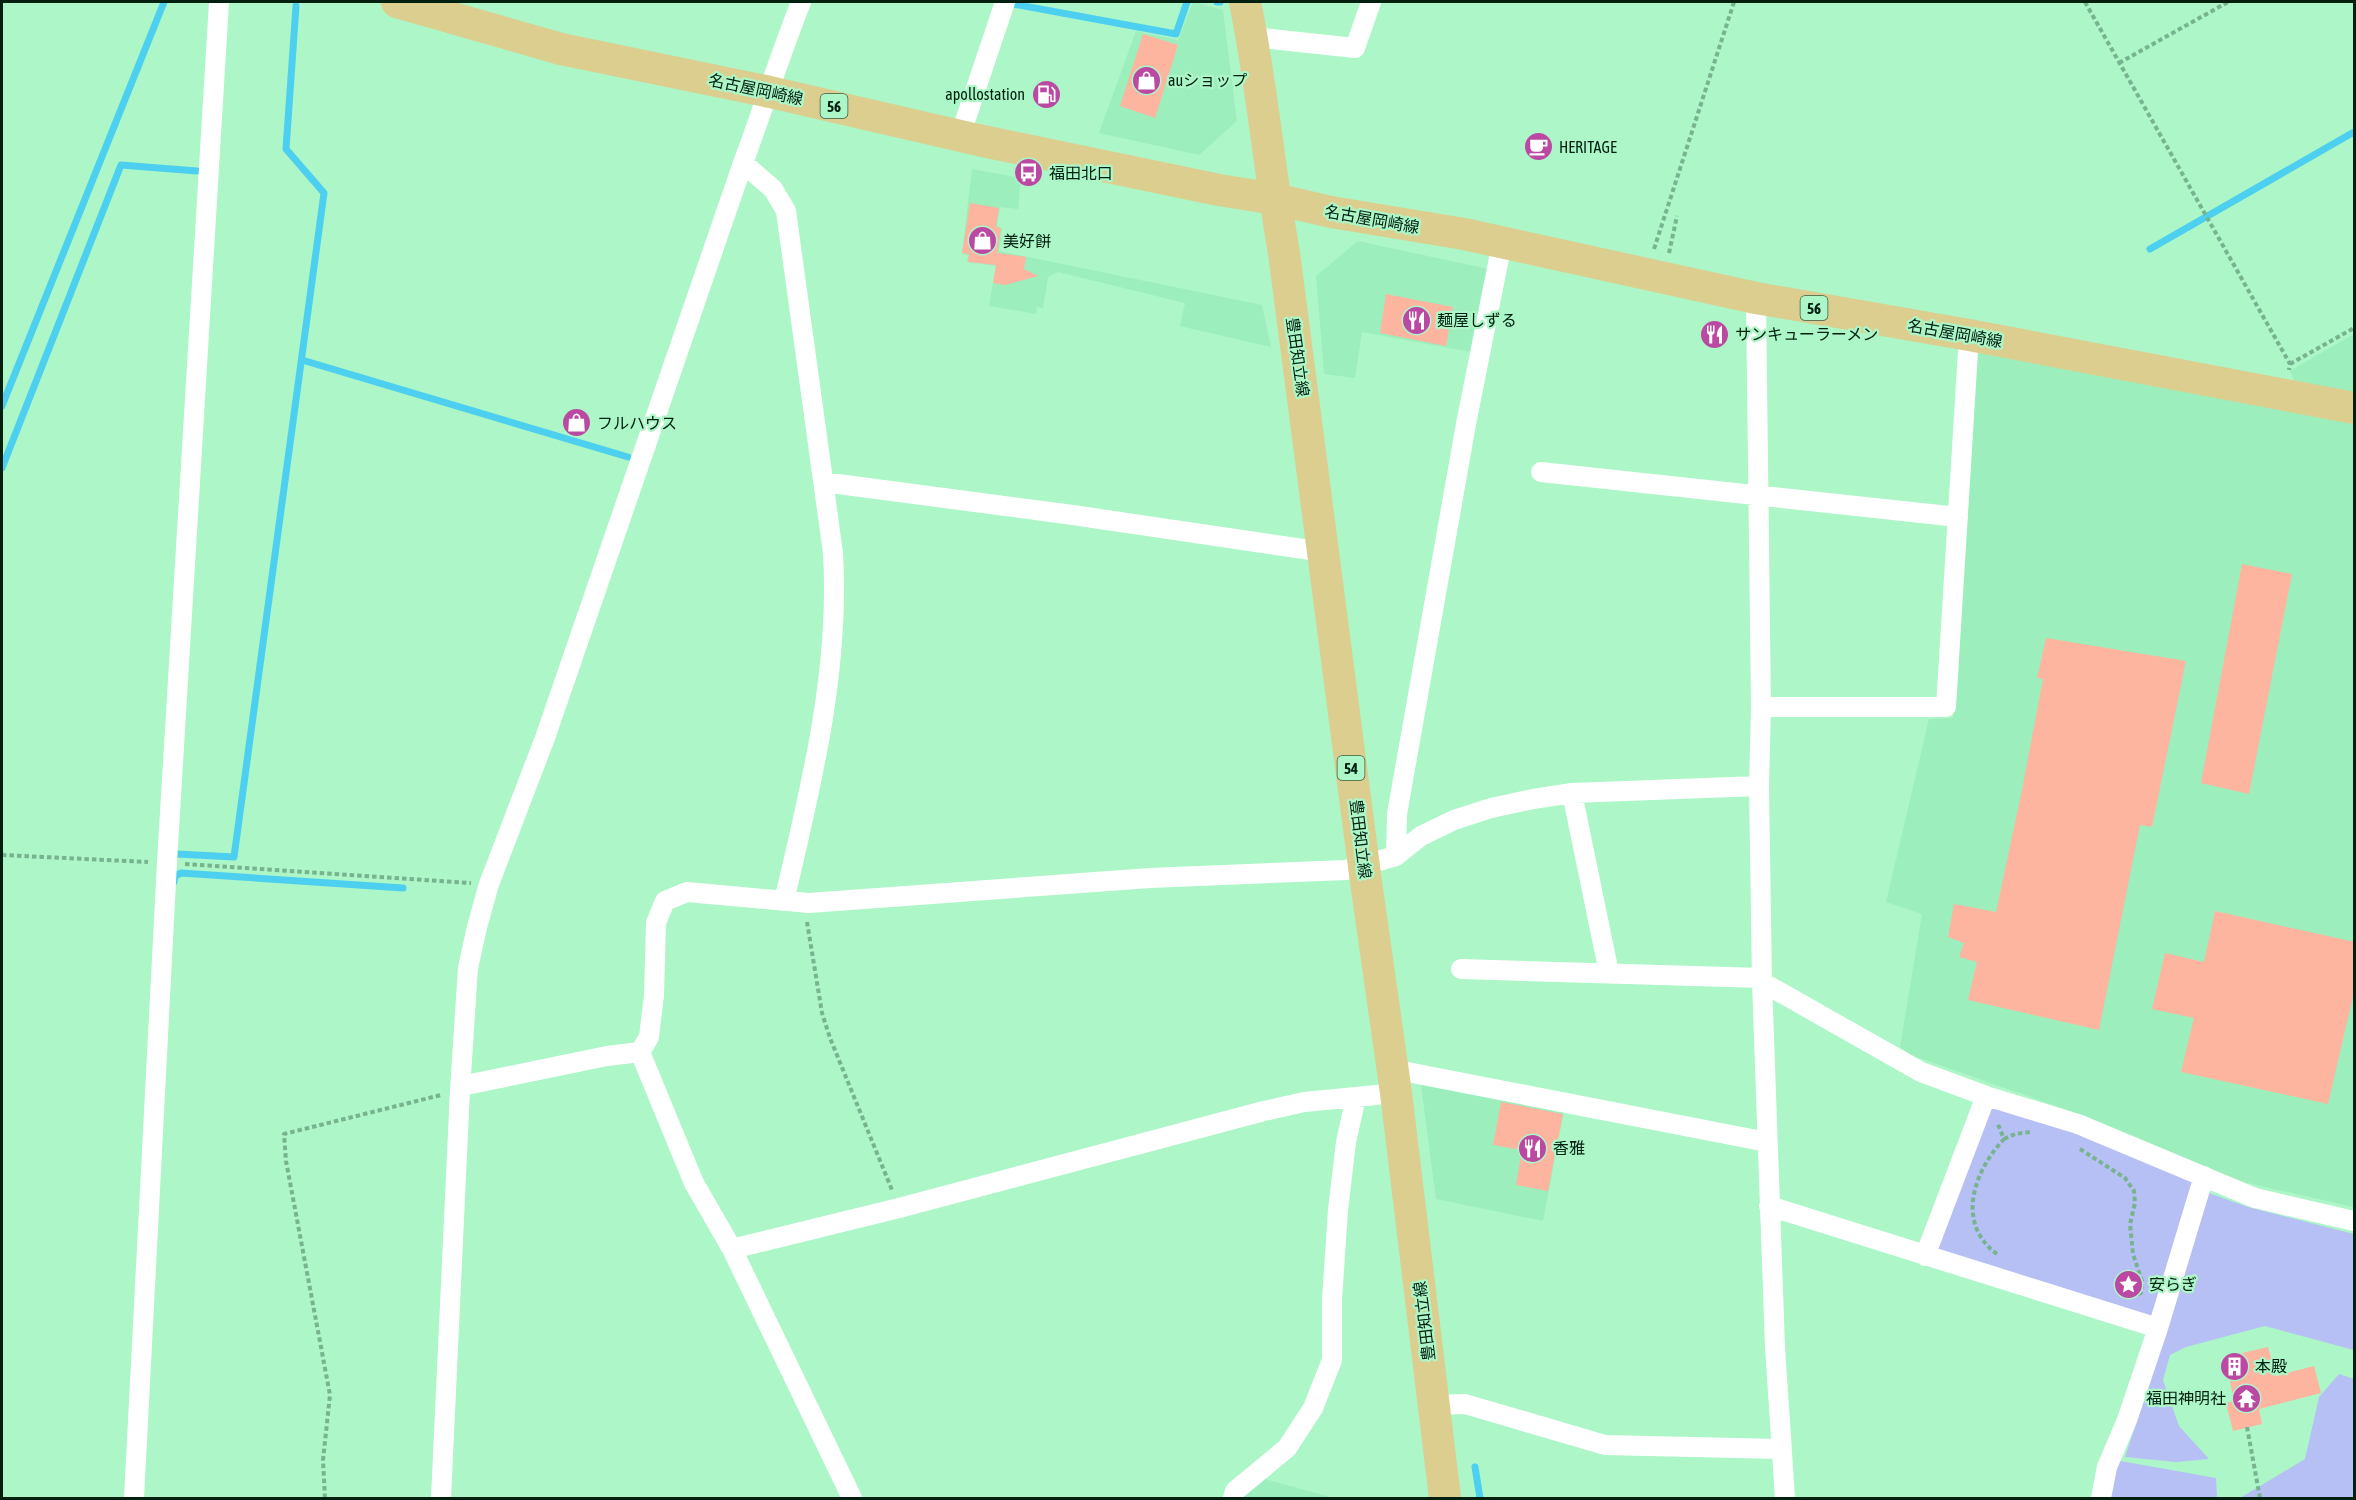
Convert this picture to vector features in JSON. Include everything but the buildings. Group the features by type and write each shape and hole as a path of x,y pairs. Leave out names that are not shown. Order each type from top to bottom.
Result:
{"main road":[{"name":"名古屋岡崎線","path":"397,2 561,49 770,92 960,136 1218,190 1464,234 1756,298 1969,335 2355,408"},
{"name":"豊田知立線","path":"1245,2 1284,253 1324,552 1394,1081 1445,1498"},
{"name":"豊田知立線","path":"1252,37 1256,2"}],"street":[{"path":"134,1498 167,862 219,2"},
{"path":"441,1498 460,1088 468,968 489,884 545,738 743,163 770,92 785,41 801,2"},
{"path":"960,136 1005,2"},
{"path":"1252,37 1355,48 1371,2"},
{"path":"743,163 773,189 786,211 824,482 836,594 822,727 784,901"},
{"path":"1396,856 1397,814 1466,424 1502,243"},
{"path":"1756,298 1762,980 1769,1206 1780,1449 1785,1498"},
{"path":"1761,707 1946,707 1969,335"},
{"path":"1541,472 1958,517"},
{"path":"824,482 1073,514 1324,552"},
{"path":"640,1052 649,1037 654,994 656,923 665,901 687,892 809,903 1150,878 1346,870 1396,856 1421,836 1454,820 1491,808 1572,793 1759,786"},
{"path":"1572,793 1609,973"},
{"path":"1461,969 1762,980 1921,1072 1986,1096 2078,1124 2254,1198 2355,1221"},
{"path":"460,1088 607,1056 640,1052"},
{"path":"640,1052 694,1183 732,1249 852,1498"},
{"path":"732,1249 899,1208 1304,1101 1356,1097 1394,1081 1767,1142"},
{"path":"1925,1256 1986,1096"},
{"path":"1233,1498 1235,1491 1287,1448 1313,1408 1332,1360 1332,1300 1338,1210 1346,1142 1356,1097"},
{"path":"2101,1498 2107,1467 2127,1420 2158,1328 2204,1176"},
{"path":"1769,1206 2158,1328"},
{"path":"1434,1405 1465,1404 1605,1445 1780,1449"}],"path":[{"path":"1645,275 1734,2"},
{"path":"2085,2 2290,364 2355,328"},
{"path":"2119,63 2228,2"},
{"path":"1670,249 1677,216"},
{"path":"2,855 167,862 489,884"},
{"path":"809,903 807,922 822,1013 899,1208"},
{"path":"325,1498 323,1460 330,1395 286,1161 284,1134 460,1088"},
{"path":"1986,1096 2004,1139"},
{"path":"2005,1257 1996,1254 1983,1243 1975,1228 1972,1214 1973,1198 1990,1153 2004,1139 2027,1132 2039,1133"},
{"path":"2074,1146 2125,1178 2134,1191 2135,1203 2130,1224 2133,1254 2142,1281 2141,1293 2124,1298"},
{"path":"2247,1427 2260,1498"}],"shaded area":[{"path":"1193,2 1223,10 1237,121 1199,155 1099,133 1136,31 1178,40"},
{"path":"972,169 1021,178 1018,209 1000,207 997,226 1002,229 999,251 1262,305 1271,347 1180,326 1185,303 1058,272 1048,277 1043,308 1037,307 1036,314 989,306 996,266 967,262 968,255 962,254"},
{"path":"1358,241 1488,269 1471,352 1362,332 1355,378 1324,374 1316,276"},
{"path":"2354,334 2354,395 2295,383 2290,371"},
{"path":"1976,346 2354,424 2354,1207 2234,1180 2065,1109 1911,1055 1900,1047 1922,914 1886,902 1929,719 1953,718 1973,353"},
{"path":"1421,1085 1564,1111 1543,1221 1436,1199"},
{"path":"1988,1101 2196,1178 2151,1320 1931,1254"},
{"path":"2206,1192 2248,1207 2354,1234 2354,1350 2265,1326 2186,1347 2170,1355 2163,1380 2179,1426 2209,1459 2176,1462 2125,1457 2169,1324"},
{"path":"2339,1374 2354,1379 2354,1498 2240,1498 2305,1459 2319,1397"},
{"path":"2115,1460 2216,1478 2217,1498 2107,1498"},
{"path":"1261,1478 1334,1498 1240,1498"}],"waterway":[{"path":"2,406 164,2"},
{"path":"1008,3 1176,34 1187,2"},
{"path":"177,854 234,857 324,193 286,149 296,6"},
{"path":"2150,249 2354,132"},
{"path":"2,468 121,165 197,171"},
{"path":"302,360 628,457"},
{"path":"174,882 175,876 181,873 403,888"},
{"path":"1475,1467 1480,1498"}],"place":[{"name":"auショップ","path":"1147,80"},
{"name":"apollostation","path":"1046,94"},
{"name":"HERITAGE","path":"1538,147"},
{"name":"福田北口","path":"1028,173"},
{"name":"美好餅","path":"982,241"},
{"name":"麺屋しずる","path":"1416,320"},
{"name":"サンキューラーメン","path":"1714,334"},
{"name":"フルハウス","path":"576,423"},
{"name":"香雅","path":"1532,1148"},
{"name":"安らぎ","path":"2128,1284"},
{"name":"本殿","path":"2234,1366"},
{"name":"福田神明社","path":"2247,1398"}]}
